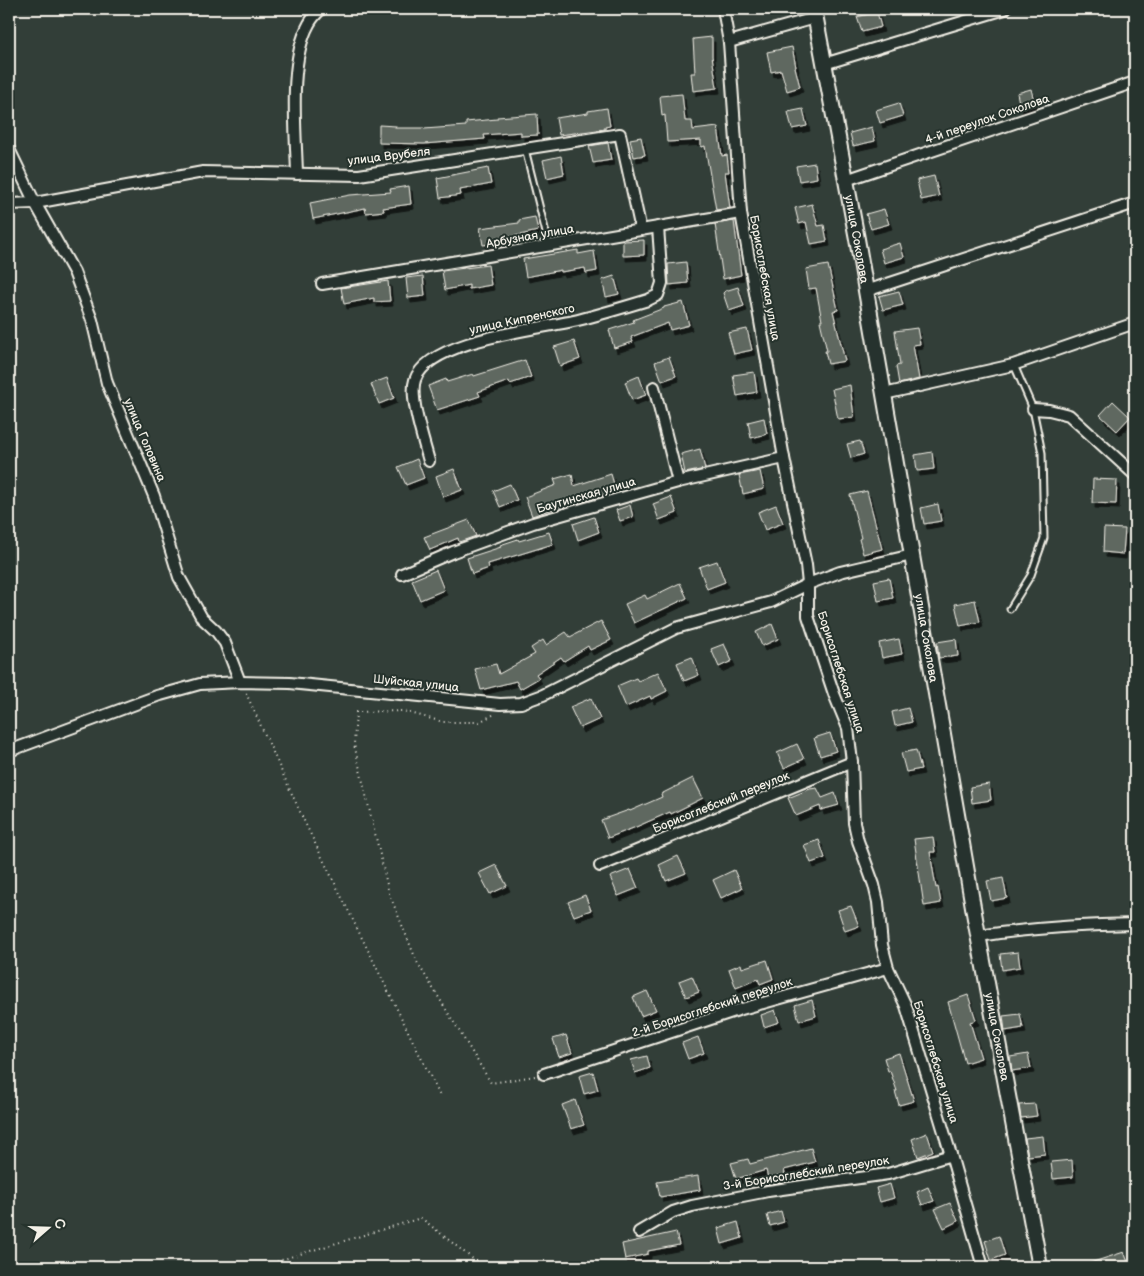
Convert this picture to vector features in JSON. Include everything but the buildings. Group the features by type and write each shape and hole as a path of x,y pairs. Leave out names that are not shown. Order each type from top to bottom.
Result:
{"main road":[{"name":"улица Соколова","path":"815,14 866,291 979,936 1040,1267"}],"street":[{"path":"297,174 294,87 301,46 309,23 321,9"},
{"name":"Борисоглебская улица","path":"723,9 729,42 741,213 784,458 806,565 808,616 834,694 848,728 852,762 854,823 878,902 882,946 888,968 906,1006 984,1267"},
{"path":"824,64 1005,9"},
{"path":"729,42 815,14"},
{"name":"4-й переулок Соколова","path":"846,180 1135,82"},
{"name":"улица Врубеля","path":"9,204 34,203 203,172 359,175 620,134 641,230"},
{"name":"улица Головина","path":"9,149 34,203 74,272 92,320 107,383 154,496 179,577 189,598 202,618 226,642 240,682"},
{"path":"866,291 1135,203"},
{"name":"Арбузная улица","path":"322,284 741,213"},
{"name":"улица Кипренского","path":"430,462 412,392 415,378 423,368 444,353 473,342 577,320 648,300 658,295 662,283 658,227"},
{"path":"884,394 1014,365 1135,323"},
{"path":"654,387 678,482"},
{"path":"1033,409 1049,410 1069,415 1135,475"},
{"name":"Баутинская улица","path":"402,574 494,536 533,523 678,482 784,458"},
{"name":"Шуйская улица","path":"9,751 157,696 200,684 240,682 290,683 500,704 521,703 676,628 771,602 808,584 840,572 912,555"},
{"name":"Борисоглебский переулок","path":"600,866 852,762"},
{"path":"979,936 1038,928 1135,924"},
{"name":"2-й Борисоглебский переулок","path":"544,1074 738,1010 888,968"},
{"name":"3-й Борисоглебский переулок","path":"639,1232 673,1212 692,1206 776,1189 888,1174 951,1155"}],"lane":[{"path":"525,149 548,245"},
{"path":"1010,609 1031,575 1044,538 1042,453 1033,409 1014,365"}],"path":[{"path":"240,682 306,825 441,1098"},
{"path":"496,714 479,722 443,722 404,712 356,712 354,744 389,893 417,962 491,1082 544,1074"},
{"path":"263,1267 290,1257 421,1218 483,1267"}]}
